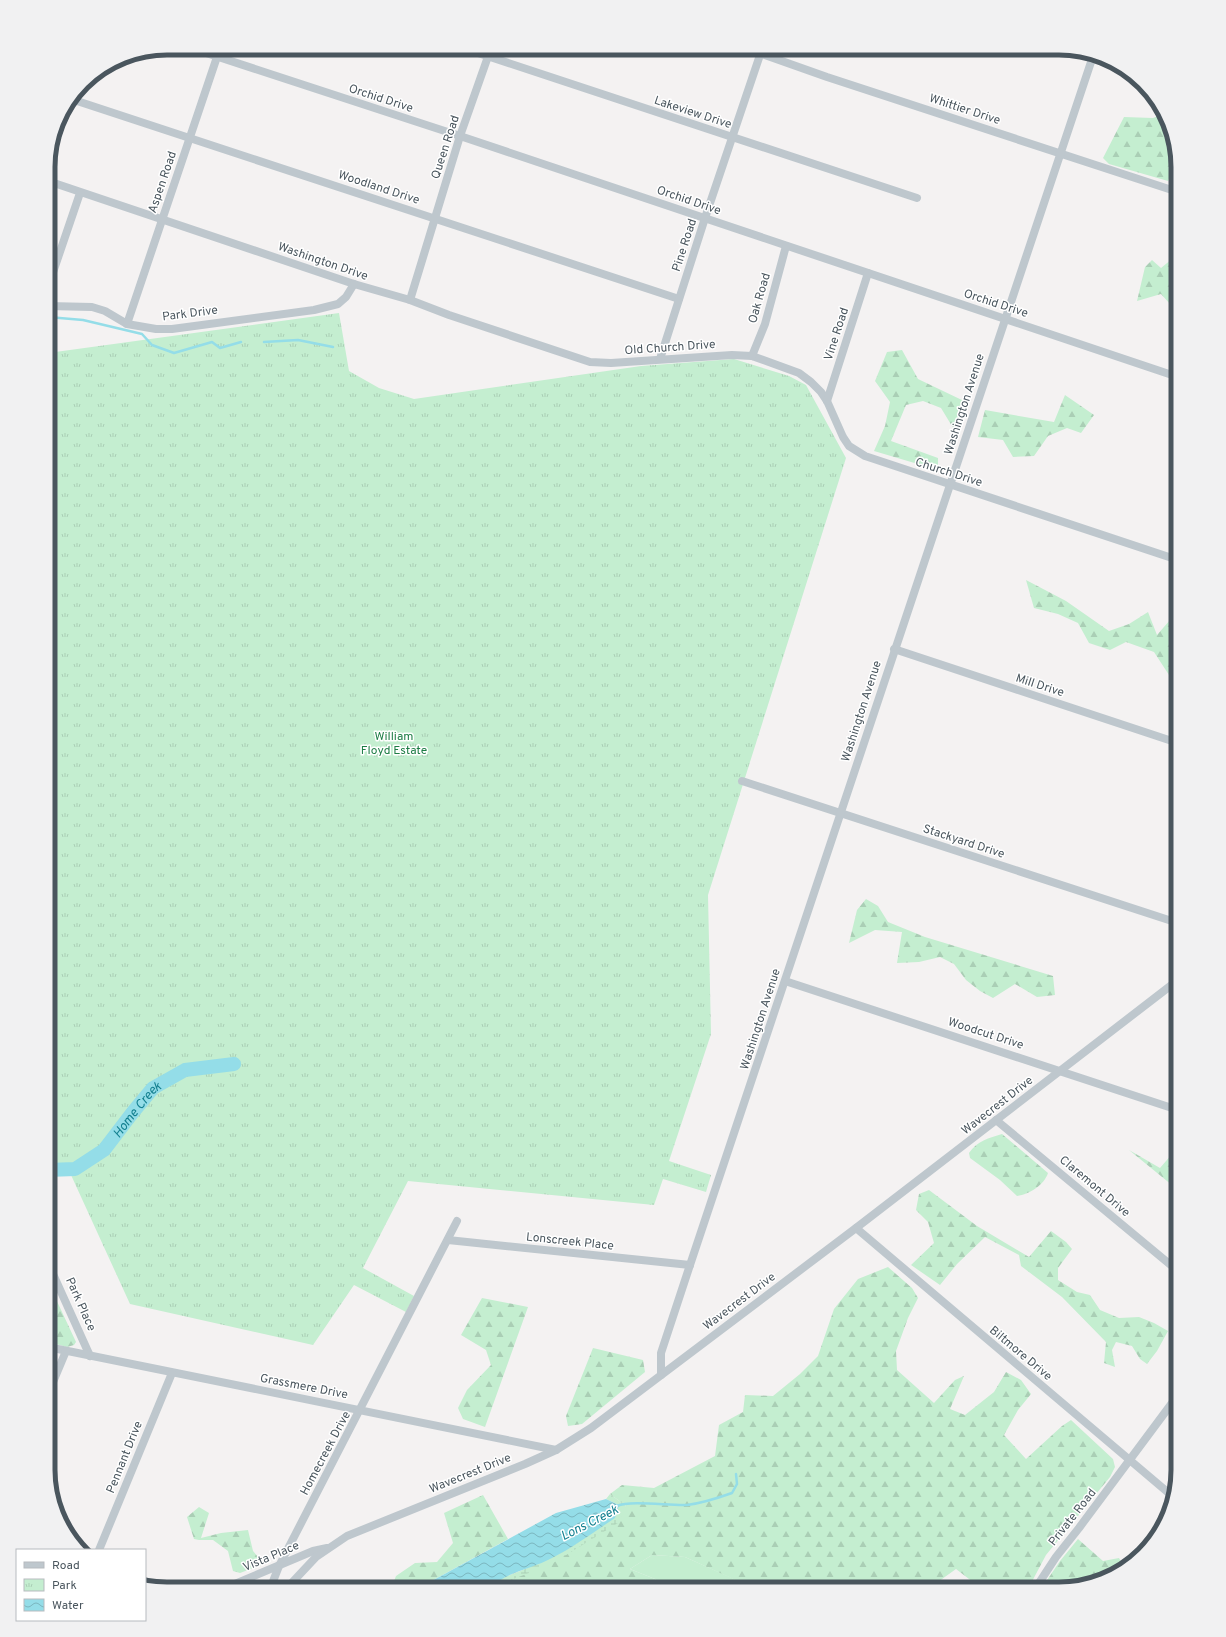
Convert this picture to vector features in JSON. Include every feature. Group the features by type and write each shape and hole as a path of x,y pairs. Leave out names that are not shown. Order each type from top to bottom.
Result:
{"street":[{"name":"Orchid Drive","path":"214,55 1171,375"},
{"name":"Lakeview Drive","path":"482,55 917,198"},
{"name":"Pine Road","path":"660,359 760,55"},
{"name":"Whittier Drive","path":"771,55 827,77 1171,190"},
{"name":"Aspen Road","path":"127,324 217,56"},
{"name":"Queen Road","path":"410,300 460,136 488,57"},
{"name":"Washington Avenue","path":"661,1375 661,1353 1059,153 1092,60"},
{"name":"Woodland Drive","path":"77,101 679,299"},
{"name":"Washington Drive","path":"55,184 80,193 162,218 354,284 410,300 449,315 590,362"},
{"path":"55,266 80,193"},
{"name":"Oak Road","path":"752,356 765,324 786,246"},
{"name":"Vine Road","path":"827,401 868,273"},
{"name":"Park Drive","path":"55,306 92,307 105,311 127,324 156,329 172,329 314,310 338,304 346,298 354,284"},
{"name":"Old Church Drive","path":"590,362 611,363 732,354 752,356"},
{"name":"Church Drive","path":"752,356 799,373 811,382 821,392 827,401 843,438 849,446 858,453 886,464 1171,558"},
{"name":"Mill Drive","path":"894,649 1171,741"},
{"name":"Stackyard Drive","path":"742,781 1171,922"},
{"name":"Woodcut Drive","path":"785,980 1171,1108"},
{"name":"Wavecrest Drive","path":"293,1582 316,1557 347,1536 556,1450 591,1428 856,1228 1171,985"},
{"name":"Claremont Drive","path":"996,1120 1171,1265"},
{"name":"Homecreek Drive","path":"273,1582 279,1566 361,1410 457,1221"},
{"name":"Biltmore Drive","path":"856,1228 1168,1492"},
{"name":"Lonscreek Place","path":"448,1240 690,1265"},
{"name":"Park Place","path":"55,1278 90,1356"},
{"name":"Grassmere Drive","path":"55,1349 556,1450"},
{"path":"55,1377 66,1351"},
{"name":"Pennant Drive","path":"99,1549 172,1373"},
{"name":"Private Road","path":"1040,1582 1056,1557 1171,1404"},
{"name":"Vista Place","path":"240,1582 314,1551 329,1548"}],"green space":[{"path":"1158,116 1163,124 1167,138 1171,167 1171,173 1168,181 1109,164 1103,158 1124,117 1153,118"},
{"path":"1152,260 1161,268 1171,260 1171,303 1161,294 1137,301 1145,267"},
{"name":"William Floyd Estate","path":"339,313 349,371 379,388 414,399 641,366 734,359 789,376 806,385 846,458 708,895 711,1034 669,1161 711,1175 706,1192 663,1179 654,1205 408,1181 363,1268 414,1296 406,1312 354,1285 313,1345 130,1304 66,1164 55,1163 55,352"},
{"path":"902,350 918,379 964,401 958,436 941,408 923,401 906,405 891,441 938,458 938,470 874,451 885,426 890,402 875,381 887,352"},
{"path":"1065,395 1094,415 1081,433 1067,428 1048,436 1034,456 1013,457 1003,440 978,437 985,410 1054,422"},
{"path":"1026,580 1066,601 1109,631 1129,624 1148,612 1157,635 1170,620 1171,674 1169,675 1154,652 1126,642 1110,650 1089,643 1078,623 1058,614 1034,608"},
{"path":"866,899 878,906 888,922 925,937 1053,976 1055,995 1037,997 1015,984 993,998 980,991 966,980 954,964 940,957 919,962 897,963 902,932 875,930 849,943 857,910"},
{"path":"1002,1134 1048,1173 1040,1185 1027,1193 1017,1196 1000,1180 970,1158 969,1153 972,1149 984,1140"},
{"path":"1129,1150 1160,1168 1171,1155 1171,1184"},
{"path":"929,1190 977,1226 1029,1257 1051,1231 1066,1242 1072,1249 1058,1268 1058,1280 1077,1292 1090,1295 1100,1310 1119,1318 1139,1317 1168,1331 1157,1351 1147,1364 1140,1359 1132,1346 1116,1342 1112,1350 1115,1367 1104,1363 1106,1342 1062,1297 1021,1266 1019,1255 985,1237 957,1264 940,1285 911,1265 934,1243 928,1222 916,1210 919,1194"},
{"path":"888,1267 912,1288 918,1298 908,1318 896,1351 897,1370 934,1403 955,1380 964,1376 950,1409 965,1415 994,1392 1006,1372 1021,1380 1031,1394 1018,1410 1004,1435 1026,1459 1062,1426 1071,1420 1113,1459 1115,1467 1110,1477 1046,1555 1032,1582 973,1582 956,1569 938,1582 740,1582 685,1557 652,1555 630,1569 655,1579 658,1582 506,1582 626,1506 610,1494 622,1485 654,1488 715,1456 719,1425 743,1412 745,1395 773,1396 800,1374 818,1356 834,1309 858,1279"},
{"path":"55,1297 76,1342 74,1345 67,1347 55,1344"},
{"path":"482,1298 528,1307 485,1427 463,1419 458,1408 467,1390 491,1365 486,1350 461,1335"},
{"path":"593,1348 643,1360 645,1372 582,1424 568,1426 566,1416"},
{"path":"610,1494 626,1506 618,1523 550,1565 505,1582 496,1582 553,1558 619,1505 606,1499"},
{"path":"483,1495 508,1539 430,1582 394,1582 396,1576 415,1563 437,1562 453,1543 444,1513"},
{"path":"199,1507 209,1513 201,1538 221,1533 248,1530 253,1551 264,1564 240,1573 233,1571 228,1551 213,1540 194,1539 187,1517"},
{"path":"1078,1539 1103,1561 1119,1558 1122,1563 1102,1574 1088,1578 1074,1581 1046,1582"},
{"path":"652,1555 685,1557 741,1582 658,1582 655,1579 630,1569"}],"water":[{"path":"606,1499 619,1505 615,1518 576,1544 544,1562 519,1571 497,1582 430,1582 556,1513"}],"waterway":[{"path":"55,318 83,320 142,334 152,345 174,353 212,342 220,348 241,342"},
{"path":"264,342 298,340 333,347"},
{"name":"Home Creek","path":"55,1170 75,1169 104,1150 153,1088 185,1070 234,1064"},
{"name":"Lons Creek","path":"617,1506 631,1503 680,1505 699,1503 732,1493 737,1484 736,1474"}]}
